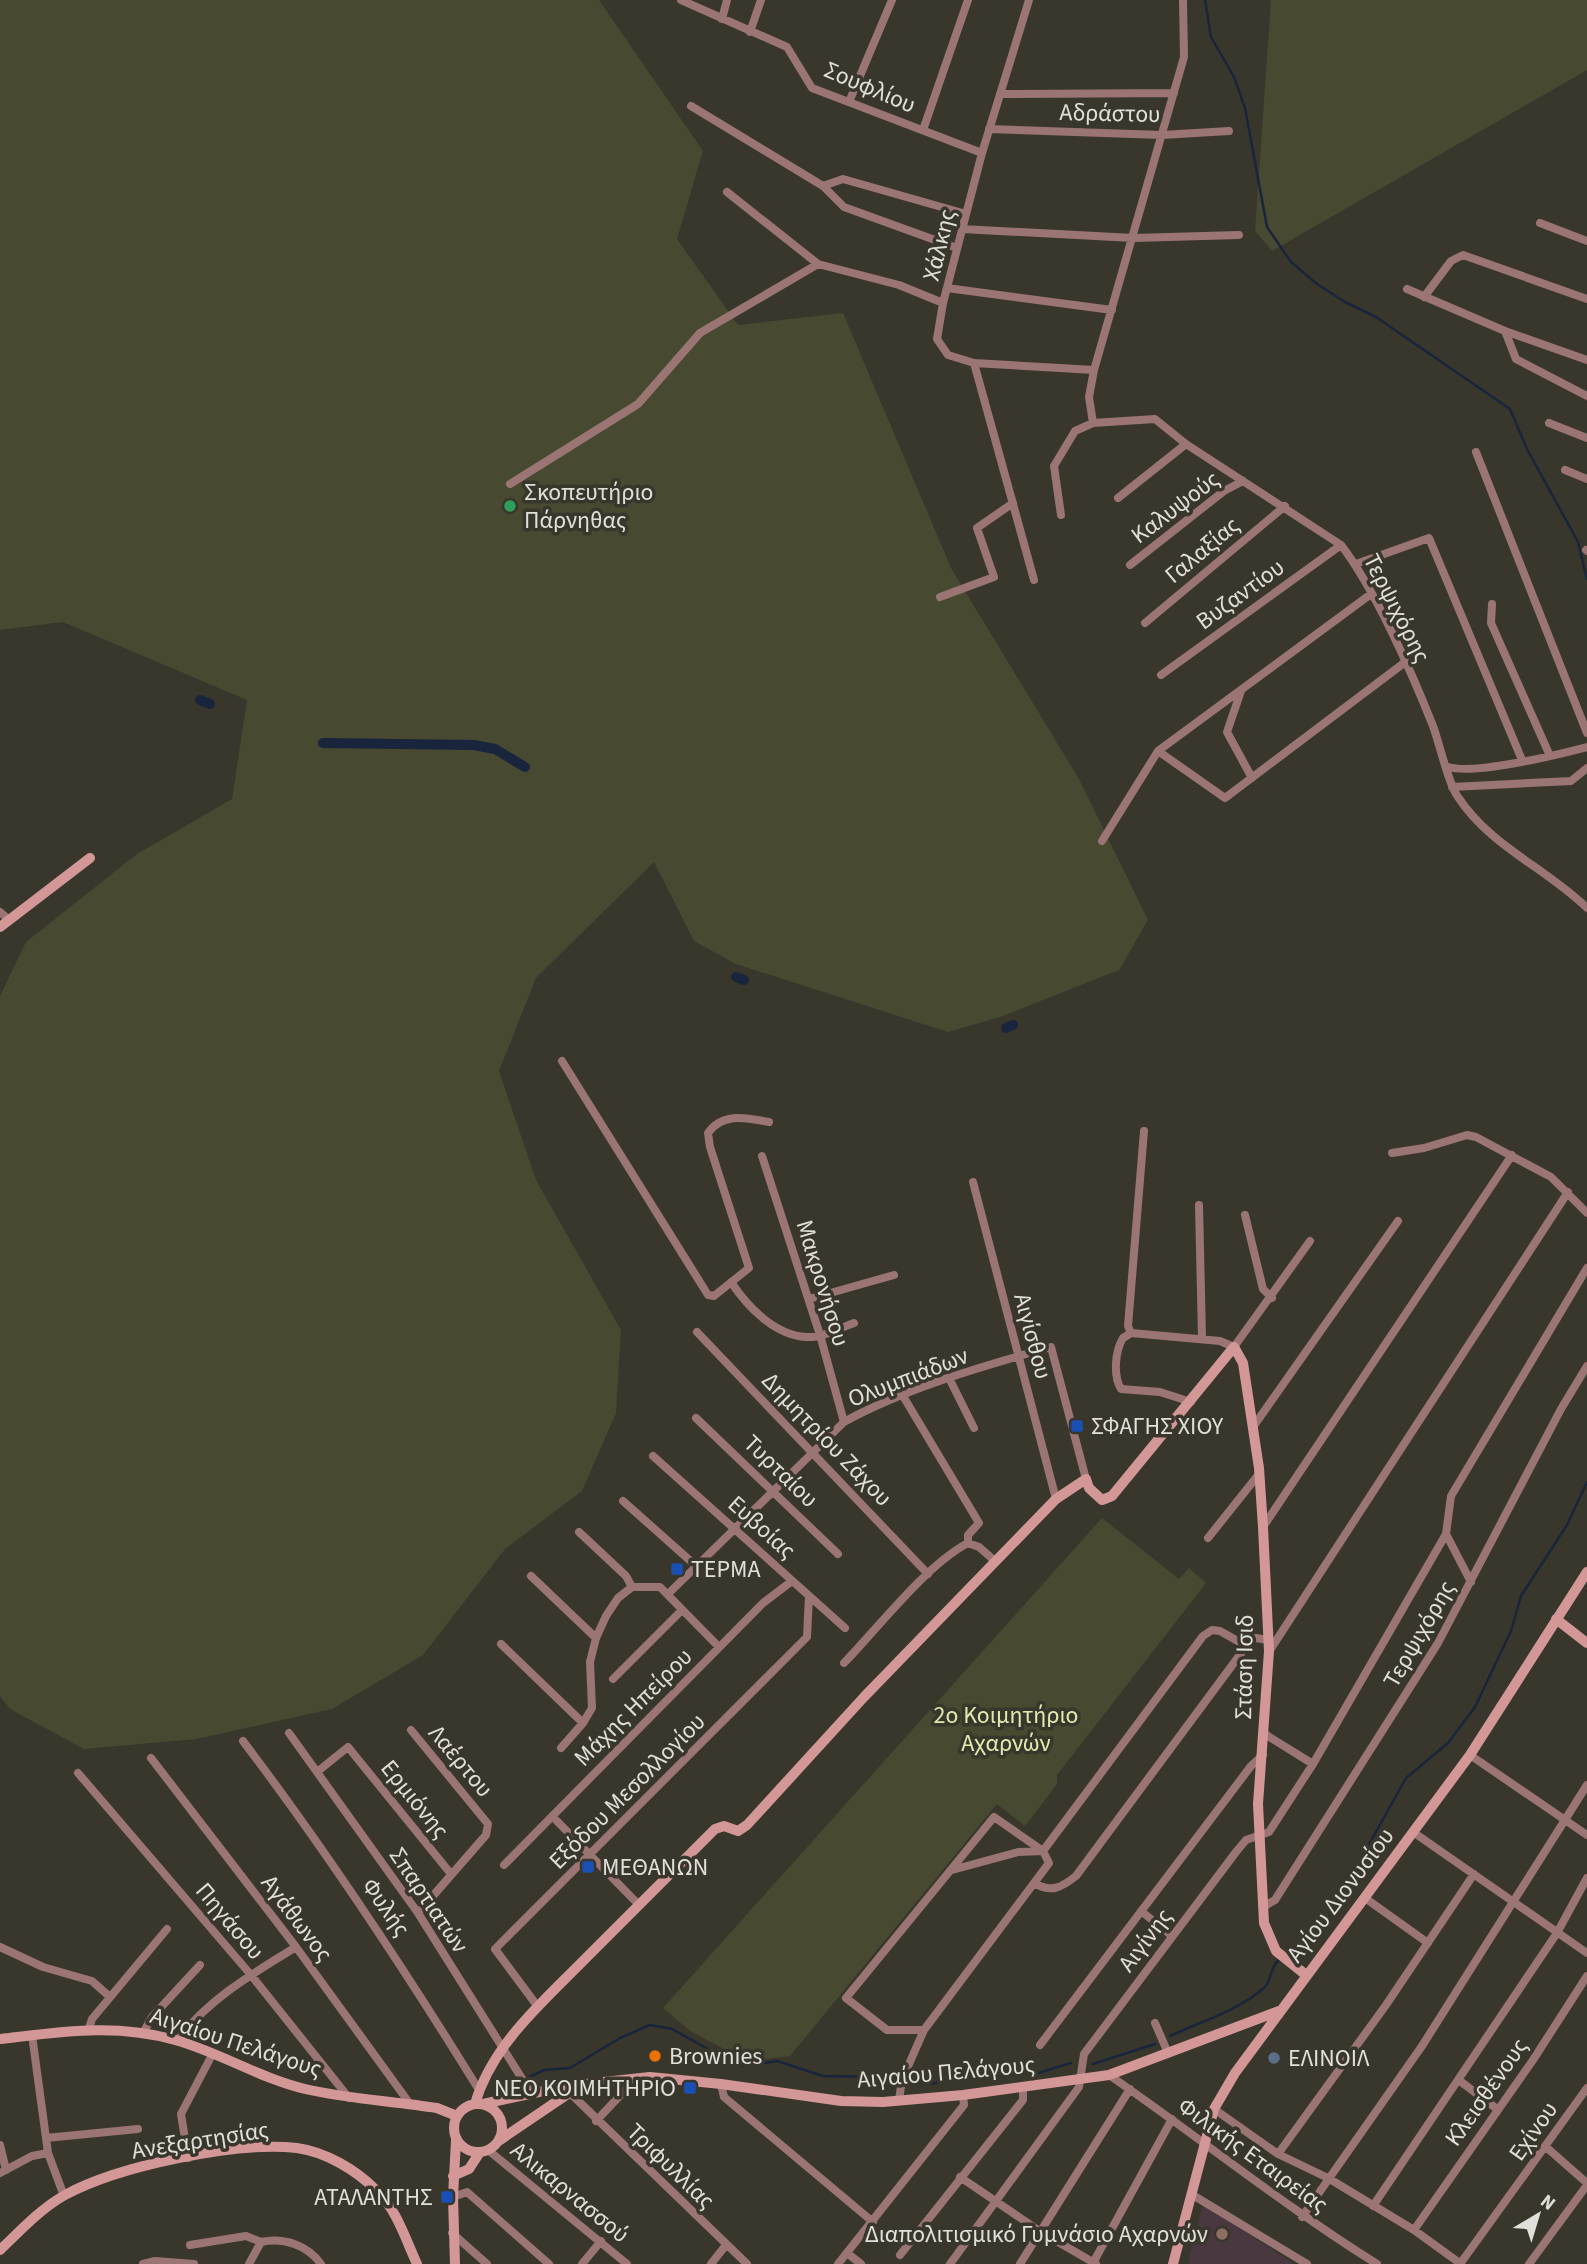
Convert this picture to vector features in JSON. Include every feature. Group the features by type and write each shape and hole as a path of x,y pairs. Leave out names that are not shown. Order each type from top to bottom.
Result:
{"street":[{"name":"Σουφλίου","path":"681,0 787,47 812,88 982,153"},
{"path":"722,19 727,0"},
{"path":"750,32 761,0"},
{"path":"849,102 892,0"},
{"path":"923,130 968,0"},
{"name":"Χάλκης","path":"1029,0 982,153 957,248 938,331 940,347 948,355 974,363 1094,370"},
{"path":"1061,515 1054,466 1075,431 1093,423 1088,397 1094,370 1184,57 1183,0"},
{"name":"Αδράστου","path":"1000,94 1174,93"},
{"path":"691,106 822,186 844,207 957,248"},
{"name":"Αδράστου","path":"989,129 1162,135 1230,131"},
{"path":"822,186 843,179 966,214"},
{"path":"727,192 818,264 899,285 943,303"},
{"path":"1540,223 1587,241"},
{"path":"962,229 1133,238 1238,235"},
{"path":"1424,297 1451,261 1457,256 1469,256 1587,299"},
{"path":"510,484 638,404 699,333 818,264"},
{"path":"947,288 1112,310"},
{"path":"1407,289 1505,331 1587,360"},
{"path":"1505,331 1516,359 1587,396"},
{"path":"974,363 1034,580"},
{"name":"Τερψιχόρης","path":"1093,423 1154,419 1186,444 1341,545 1356,564 1404,663 1448,767 1452,787 1490,834 1587,908"},
{"path":"1549,423 1587,438"},
{"path":"1118,498 1186,444"},
{"path":"1476,452 1587,733"},
{"path":"1565,470 1587,479"},
{"name":"Καλυψούς","path":"1130,565 1224,491 1243,481"},
{"path":"940,597 994,577 977,528 1013,503"},
{"name":"Γαλαξίας","path":"1145,624 1284,506"},
{"path":"1356,564 1429,538 1522,760"},
{"name":"Βυζαντίου","path":"1161,675 1341,545"},
{"path":"1102,841 1158,751 1371,594"},
{"path":"1492,604 1489,616 1491,623 1550,756"},
{"path":"1158,751 1225,798 1404,663"},
{"path":"1241,690 1227,732 1251,778"},
{"path":"1448,767 1466,769 1550,756 1587,747"},
{"path":"1452,787 1571,781 1587,768"},
{"path":"3,919 90,858"},
{"path":"562,1061 708,1295 714,1296 749,1268 710,1147 708,1133 715,1123 724,1119 748,1118 769,1122"},
{"path":"1131,1333 1128,1326 1144,1131"},
{"path":"1392,1153 1424,1148 1467,1135 1512,1155 1550,1177 1569,1192 1587,1213"},
{"path":"1263,1527 1512,1155"},
{"name":"Μακρονήσου","path":"762,1156 809,1299 844,1422"},
{"name":"Αιγίσθου","path":"973,1182 1056,1499"},
{"path":"1243,1644 1256,1638 1269,1645 1569,1192"},
{"path":"1199,1205 1202,1338"},
{"path":"1245,1215 1263,1289 1272,1298"},
{"path":"1252,1428 1398,1221"},
{"path":"479,2104 479,2090 502,2047 538,2007 715,1829 724,1826 738,1831 747,1825 1056,1499 1086,1479 1095,1494 1108,1500 1234,1347 1272,1298 1310,1241"},
{"path":"1471,1582 1446,1534 1451,1496 1587,1268"},
{"path":"809,1299 894,1275"},
{"path":"731,1282 758,1314 780,1329 805,1337 820,1335 854,1323"},
{"name":"Δημητρίου Ζάχου","path":"697,1332 815,1452 928,1574"},
{"path":"1191,1402 1160,1392 1121,1389 1117,1376 1117,1354 1123,1338 1131,1333 1202,1338 1220,1340 1234,1347"},
{"name":"Στάση Ισιδ","path":"1234,1347 1243,1363 1259,1474 1263,1527 1269,1645 1259,1837 1263,1907 1268,1938 1276,1951 1306,1975"},
{"name":"Ολυμπιάδων","path":"668,1594 844,1422 870,1407 1018,1356 1051,1348 1086,1479"},
{"name":"Τερψιχόρης","path":"1263,1907 1275,1900 1388,1726 1471,1582 1561,1409 1587,1366"},
{"path":"950,1380 974,1428"},
{"path":"903,1396 979,1523 968,1535 968,1544"},
{"name":"Τυρταίου","path":"696,1418 776,1491 838,1554"},
{"name":"Ευβοίας","path":"653,1456 845,1628"},
{"path":"1208,1538 1259,1474"},
{"path":"624,1501 695,1565"},
{"path":"579,1532 625,1576 632,1587"},
{"name":"Αιγίνης","path":"950,2264 1079,2087 1084,2053 1246,1840 1269,1832 1313,1764 1446,1534"},
{"path":"844,1663 928,1574 957,1549 968,1544 979,1546 995,1561"},
{"name":"Αγίου Διονυσίου","path":"1173,2264 1207,2144 1214,2109 1279,2011 1470,1755 1587,1572"},
{"path":"531,1576 596,1638"},
{"name":"Μάχης Ηπείρου","path":"504,1865 763,1603 792,1581"},
{"path":"561,1748 592,1708 588,1677 596,1638 618,1598 632,1587 660,1587 719,1647"},
{"name":"Εξόδου Μεσολλογίου","path":"538,2007 495,1949 807,1637 809,1596"},
{"path":"613,1679 682,1610"},
{"path":"1556,1619 1587,1643"},
{"path":"1044,1851 1203,1636 1212,1630 1220,1631 1243,1644"},
{"path":"501,1644 583,1723"},
{"path":"1034,1883 1044,1889 1061,1888 1076,1876 1242,1652 1243,1644"},
{"name":"Λαέρτου","path":"411,1730 488,1824 486,1835 418,1913"},
{"name":"Σπαρτιατών","path":"289,1733 418,1913 531,2093"},
{"path":"1264,1733 1313,1764"},
{"name":"Φυλής","path":"243,1741 309,1828 401,1964 479,2090"},
{"name":"Ερμιόνης","path":"317,1772 348,1747 451,1874"},
{"path":"1040,2045 1251,1766 1263,1755"},
{"path":"1470,1755 1587,1835"},
{"name":"Αγάθωνος","path":"151,1758 296,1947 410,2104"},
{"name":"Πηγάσου","path":"78,1773 250,1975 349,2098"},
{"path":"1302,2217 1422,2046 1587,1784"},
{"path":"552,1816 639,1905"},
{"path":"899,2100 902,2080 924,2030 1049,1863 1044,1851 994,1817 846,1998 887,2030 924,2030"},
{"path":"1413,1832 1587,1953"},
{"path":"951,1870 1018,1852 1044,1851"},
{"path":"1278,2154 1474,1874"},
{"path":"1373,2206 1460,2081 1557,1933 1587,1878"},
{"path":"1364,1898 1428,1943"},
{"path":"1141,1911 1172,1936"},
{"path":"89,2028 110,1997 167,1929"},
{"path":"0,1947 43,1966 92,1981 110,1997"},
{"path":"177,2041 197,2016 250,1975 296,1947"},
{"path":"143,2033 152,2017 200,1965"},
{"name":"Κλεισθένους","path":"1413,2230 1587,1976"},
{"name":"Αιγαίου Πελάγους","path":"479,2104 581,2085 650,2077 841,2101 963,2095 1109,2075 1279,2011"},
{"path":"1155,2023 1168,2053"},
{"name":"Αιγαίου Πελάγους","path":"0,2039 89,2028 143,2033 177,2041 254,2073 349,2098 410,2104 457,2116"},
{"path":"32,2035 48,2153 64,2196"},
{"path":"188,2158 181,2114 212,2055"},
{"name":"Φιλικής Εταιρείας","path":"1109,2075 1207,2144 1302,2217 1377,2264"},
{"path":"596,2121 630,2085 629,2079"},
{"path":"1460,2081 1497,2109"},
{"path":"721,2084 724,2098 873,2222"},
{"path":"453,2176 469,2169 484,2151 581,2085"},
{"path":"900,2255 1023,2100 1023,2088"},
{"name":"Εχίνου","path":"1460,2264 1587,2088"},
{"path":"1020,2264 1130,2090"},
{"name":"Τριφυλλίας","path":"570,2093 747,2264"},
{"path":"838,2264 964,2105 963,2095"},
{"path":"455,2264 452,2233 457,2116 479,2104 491,2107 503,2125 499,2140"},
{"path":"1214,2109 1278,2154 1328,2178 1413,2230 1460,2264"},
{"path":"960,2177 1080,2260 1094,2263 1172,2119"},
{"path":"46,2138 138,2129"},
{"path":"456,2140 466,2148 484,2151"},
{"path":"0,2145 3,2171 32,2155 48,2153"},
{"path":"1529,2264 1587,2184 1546,2147"},
{"name":"Ανεξαρτησίας","path":"0,2250 64,2196 100,2179 188,2158 260,2148 299,2148 326,2156 353,2171 376,2190 394,2212 417,2264"},
{"name":"Αλικαρνασσού","path":"484,2151 627,2264"},
{"path":"453,2197 467,2192 549,2264"},
{"path":"1191,2194 1307,2264"},
{"path":"452,2233 487,2264"},
{"path":"190,2245 246,2236 261,2242 274,2239 306,2249 321,2264"},
{"path":"582,2264 601,2241"},
{"path":"249,2264 261,2242"},
{"path":"711,2264 726,2245"},
{"path":"847,2253 861,2264"},
{"path":"143,2264 155,2261 194,2264"}],"shaded area":[{"name":"Διαπολιτισμικό Γυμνάσιο Αχαρνών","path":"1203,2204 1294,2264 1188,2264"}],"green space":[{"path":"0,0 599,0 703,151 677,239 738,325 843,313 951,568 1079,779 1148,920 1119,970 1003,1016 948,1032 736,964 694,941 654,862 536,978 499,1071 536,1180 621,1330 616,1413 582,1491 505,1549 423,1655 332,1709 196,1739 84,1749 10,1709 0,1696 0,996 26,942 137,854 232,799 247,700 63,622 0,630"},
{"path":"1271,0 1587,0 1587,70 1272,251 1255,231"},
{"name":"2ο Κοιμητήριο Αχαρνών","path":"1102,1518 1179,1579 1189,1568 1206,1583 1057,1775 1057,1784 1025,1826 997,1804 790,2056 747,2061 690,2031 663,2008"}],"waterway":[{"path":"1205,0 1211,37 1234,77 1245,108 1267,227 1291,262 1317,284 1376,317 1510,409 1527,449 1578,542 1587,579"},
{"path":"200,700 210,704"},
{"path":"323,743 474,745 495,749 525,767"},
{"path":"736,977 744,980"},
{"path":"1006,1028 1013,1025"},
{"path":"1285,1956 1322,1929 1406,1778 1448,1743 1475,1707 1511,1631 1521,1596 1567,1525 1587,1482"},
{"path":"1170,2036 1254,1996 1267,1985 1274,1965 1280,1959"},
{"path":"506,2083 523,2080 544,2070 570,2068 620,2038 650,2025 672,2029 708,2049"},
{"path":"1093,2064 1155,2044"},
{"path":"729,2061 744,2066 777,2061 823,2076 889,2077"},
{"path":"913,2082 931,2084 979,2071 1038,2073 1071,2063"}],"place":[{"name":"Σκοπευτήριο Πάρνηθας","path":"510,506"},
{"name":"ΣΦΑΓΗΣ ΧΙΟΥ","path":"1077,1426"},
{"name":"ΤΕΡΜΑ","path":"677,1569"},
{"name":"ΜΕΘΑΝΩΝ","path":"588,1867"},
{"name":"Brownies","path":"655,2056"},
{"name":"ΕΛΙΝΟΙΛ","path":"1274,2058"},
{"name":"ΝΕΟ ΚΟΙΜΗΤΗΡΙΟ","path":"690,2088"},
{"name":"ΑΤΑΛΑΝΤΗΣ","path":"447,2197"},
{"name":"Διαπολιτισμικό Γυμνάσιο Αχαρνών","path":"1222,2234"}]}
